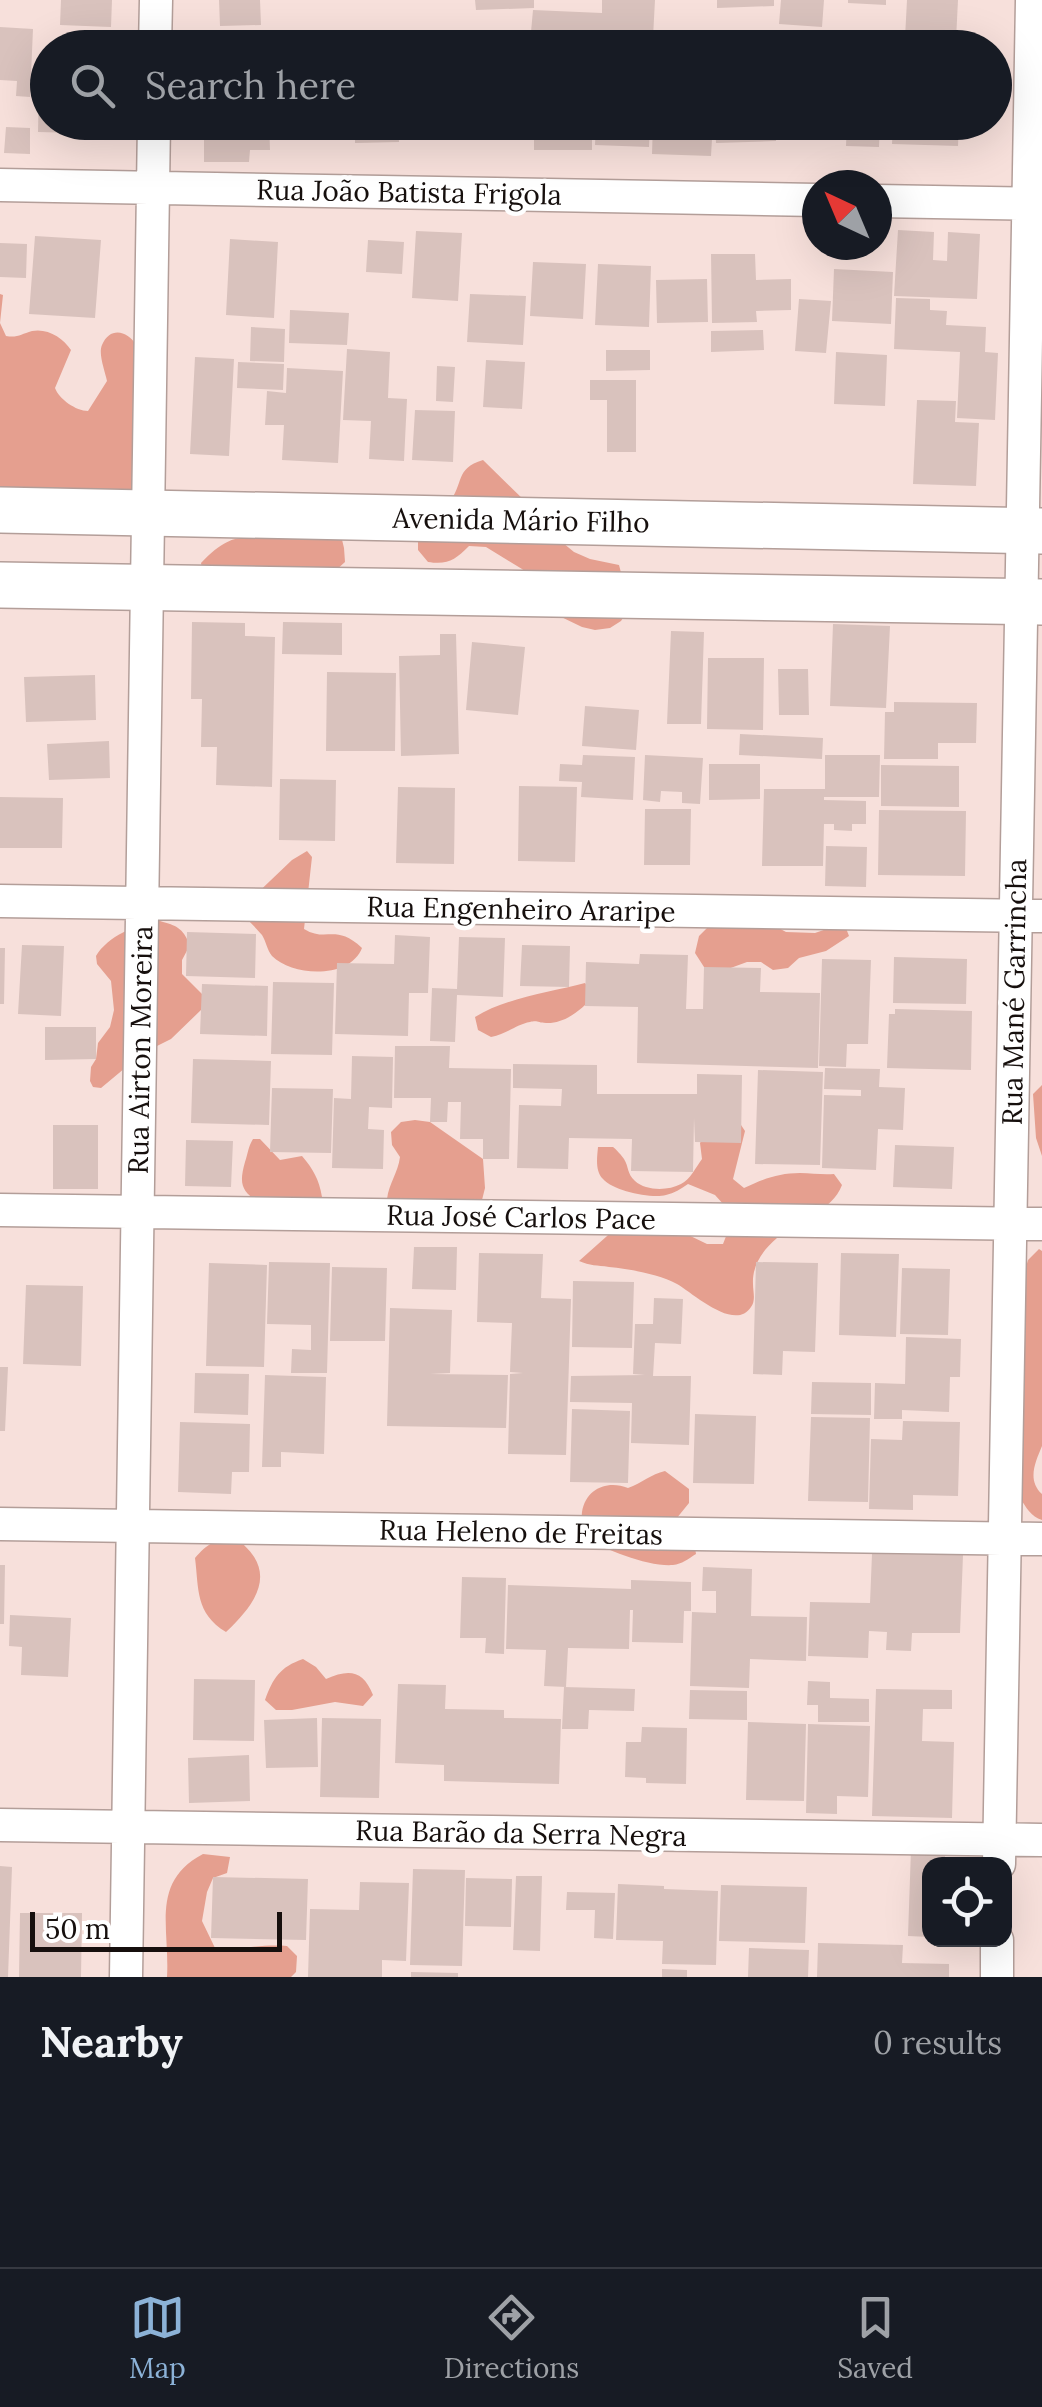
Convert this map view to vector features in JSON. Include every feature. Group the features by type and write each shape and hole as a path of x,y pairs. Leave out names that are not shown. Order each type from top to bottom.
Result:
{"main road":[{"name":"Avenida Mário Filho","path":"0,510 1032,531"},
{"path":"0,585 1032,602"}],"street":[{"path":"155,30 156,0"},
{"name":"Rua Mané Garrincha","path":"999,1852 1005,1538 1026,1224 1035,203 1032,0"},
{"name":"Rua Airton Moreira","path":"126,1977 154,140"},
{"name":"Rua João Batista Frigola","path":"0,185 802,200"},
{"path":"892,201 1035,203"},
{"name":"Rua Engenheiro Araripe","path":"0,901 1029,916"},
{"name":"Rua José Carlos Pace","path":"0,1210 1026,1224"},
{"name":"Rua Heleno de Freitas","path":"0,1524 1042,1539"},
{"name":"Rua Barão da Serra Negra","path":"0,1825 999,1852 1042,1840"},
{"path":"997,1977 998,1947"}],"shaded area":[{"path":"0,323 6,336 44,331 68,346 71,350 55,388 73,407 88,411 107,381 101,353 105,339 119,333 133,340 134,492 0,500"},
{"path":"483,460 574,552 619,565 630,607 621,621 610,628 595,630 555,614 532,578 486,547 469,546 451,560 428,562 418,550 418,535 448,504 464,472"},
{"path":"339,527 345,562 335,571 203,574 201,563 234,539 291,538"},
{"path":"307,851 312,857 304,929 345,936 362,948 356,958 334,970 307,971 281,963 246,918 247,903 292,860"},
{"path":"160,921 178,928 187,939 190,945 182,960 182,974 206,1002 171,1039 143,1053 101,1088 93,1087 91,1067 114,1010 111,981 97,964 96,956 123,932"},
{"path":"844,923 849,936 826,951 799,958 788,968 773,970 761,962 747,962 717,973 704,967 695,953 699,936 710,925 773,925 786,932 815,933"},
{"path":"585,983 594,995 567,1018 553,1023 525,1023 491,1037 478,1030 475,1017 487,1010"},
{"path":"1042,1085 1042,1156 1036,1138 1033,1094"},
{"path":"737,1119 745,1131 733,1179 744,1188 771,1177 800,1173 834,1174 842,1185 831,1202 785,1231 763,1253 754,1270 753,1302 744,1314 725,1313 661,1277 579,1261 616,1228 678,1230 707,1244 723,1244 734,1216 715,1195 688,1184 660,1196 615,1187 599,1172 598,1147 614,1148 640,1184 670,1188 684,1182 702,1159 700,1143 708,1131"},
{"path":"401,1122 430,1122 483,1159 485,1188 481,1204 387,1199 400,1157 392,1145 391,1132"},
{"path":"253,1139 260,1139 280,1160 302,1156 319,1185 322,1197 318,1202 266,1209 248,1194 242,1179"},
{"path":"1039,1249 1042,1446 1034,1477 1042,1494 1042,1520 1020,1498 1024,1274 1028,1260"},
{"path":"665,1471 689,1489 689,1503 672,1524 694,1541 696,1554 676,1564 663,1565 616,1552 585,1538 582,1512 593,1492 606,1486 628,1488"},
{"path":"234,1537 256,1561 259,1585 248,1609 226,1632 204,1608 195,1558 212,1543"},
{"path":"303,1659 326,1679 348,1673 360,1676 373,1695 363,1706 335,1702 276,1710 265,1700 271,1685 278,1674"},
{"path":"203,1854 230,1857 227,1873 213,1878 202,1921 215,1948 287,1946 297,1956 296,1972 291,1977 167,1977 169,1892 186,1865"}],"building":[{"path":"61,0 112,0 111,27 60,25"},
{"path":"219,0 260,0 261,25 220,26"},
{"path":"475,0 534,0 534,8 476,10"},
{"path":"602,0 655,0 653,30 531,30 533,10 602,13"},
{"path":"717,0 774,0 774,6 717,8"},
{"path":"781,0 824,0 822,27 779,24"},
{"path":"886,0 886,5 848,3"},
{"path":"907,0 958,0 956,30 905,30"},
{"path":"0,27 33,29 30,97 16,96 17,81 0,80"},
{"path":"6,127 30,128 30,154 4,153"},
{"path":"204,140 270,140 270,150 250,150 249,162 204,162"},
{"path":"355,140 399,142 355,143"},
{"path":"534,140 592,140 592,150 534,150"},
{"path":"595,140 649,140 649,147 595,145"},
{"path":"652,140 712,140 711,156 652,154"},
{"path":"716,140 776,140 776,141"},
{"path":"846,140 879,140 879,147 846,146"},
{"path":"892,140 958,140 958,146 892,144"},
{"path":"898,230 934,232 933,260 947,261 948,232 980,234 977,299 894,296"},
{"path":"416,231 462,233 458,301 412,298"},
{"path":"35,236 101,240 95,318 29,314"},
{"path":"230,239 278,242 274,318 226,315"},
{"path":"368,240 404,242 402,274 366,272"},
{"path":"0,243 27,244 26,278 0,277"},
{"path":"711,254 755,254 756,280 791,279 791,310 756,311 757,322 712,323"},
{"path":"533,262 586,264 583,319 530,316"},
{"path":"598,264 651,266 649,327 595,325"},
{"path":"834,269 893,272 891,324 832,321"},
{"path":"707,279 708,322 657,323 656,280"},
{"path":"470,294 526,296 523,345 467,342"},
{"path":"896,298 930,299 930,310 947,311 946,325 986,327 985,352 998,353 995,420 957,418 960,352 894,349"},
{"path":"799,299 831,301 826,353 795,351"},
{"path":"290,310 349,313 347,345 289,343"},
{"path":"251,327 285,329 284,362 250,361"},
{"path":"763,330 764,350 711,352 711,331"},
{"path":"347,349 390,352 388,398 407,399 404,461 369,459 371,421 343,420"},
{"path":"606,350 650,350 650,370 606,371"},
{"path":"836,352 887,355 885,406 834,404"},
{"path":"195,357 234,359 229,456 190,454"},
{"path":"486,360 525,362 522,409 483,407"},
{"path":"238,362 284,364 283,390 237,388"},
{"path":"437,366 455,367 453,402 436,401"},
{"path":"287,368 343,371 338,463 282,460 284,425 265,425 267,391 286,393"},
{"path":"590,380 636,380 636,452 607,452 607,400 590,400"},
{"path":"917,400 956,401 955,422 979,423 976,486 913,484"},
{"path":"415,410 455,411 453,462 412,460"},
{"path":"192,622 245,623 245,636 275,637 272,787 216,785 217,747 201,747 202,699 191,699"},
{"path":"283,622 342,623 342,655 282,654"},
{"path":"833,624 890,626 886,708 830,706"},
{"path":"671,631 704,632 701,724 667,724"},
{"path":"440,634 456,634 459,754 401,756 399,656 440,655"},
{"path":"472,642 525,647 518,715 466,710"},
{"path":"708,658 764,658 763,730 707,729"},
{"path":"778,669 808,669 809,715 779,715"},
{"path":"327,672 396,673 395,751 326,751"},
{"path":"95,675 96,720 26,722 24,677"},
{"path":"894,702 977,703 976,743 938,743 938,759 884,759 885,712 894,712"},
{"path":"585,706 639,710 636,750 582,746"},
{"path":"740,734 823,738 822,759 739,755"},
{"path":"109,741 110,778 49,780 47,744"},
{"path":"583,755 635,757 633,800 581,797 582,782 559,781 560,764 582,765"},
{"path":"645,755 703,758 700,804 682,803 682,792 661,791 660,802 643,800"},
{"path":"825,755 880,755 879,797 824,797 866,801 866,824 852,824 852,831 834,830 834,824 824,824 823,866 762,866 764,789 825,789"},
{"path":"709,764 760,764 760,799 709,800"},
{"path":"881,765 959,766 959,807 881,806"},
{"path":"280,779 336,780 335,841 279,840"},
{"path":"519,786 577,787 575,862 518,861"},
{"path":"398,787 455,788 454,864 396,863"},
{"path":"0,797 63,798 62,848 0,848"},
{"path":"645,809 691,809 690,865 644,865"},
{"path":"879,810 966,811 965,876 878,875"},
{"path":"826,846 867,847 866,887 825,886"},
{"path":"187,932 256,934 255,978 186,976"},
{"path":"395,935 430,937 428,993 409,993 408,1036 335,1034 337,963 394,964"},
{"path":"459,937 505,938 503,997 457,995 455,1042 430,1041 432,988 457,989"},
{"path":"22,945 64,946 61,1016 18,1014"},
{"path":"522,945 570,946 569,987 520,986"},
{"path":"0,948 5,948 4,1004 0,1004"},
{"path":"640,954 688,955 686,1009 703,1009 704,967 761,968 760,992 820,993 818,1068 637,1063 638,1007 585,1006 586,962 639,964"},
{"path":"894,957 967,959 966,1004 893,1003"},
{"path":"822,959 871,960 868,1044 847,1044 846,1067 819,1066"},
{"path":"273,982 334,983 332,1055 271,1054"},
{"path":"202,984 268,986 267,1036 200,1034"},
{"path":"895,1009 972,1011 971,1070 887,1068 889,1014 895,1014"},
{"path":"45,1027 96,1027 96,1059 45,1060"},
{"path":"395,1046 450,1046 449,1068 511,1069 509,1159 483,1159 483,1139 460,1139 461,1102 448,1102 447,1122 430,1122 431,1098 394,1098"},
{"path":"352,1056 393,1057 392,1108 369,1107 368,1129 384,1130 383,1169 332,1168 334,1098 351,1099"},
{"path":"193,1059 271,1061 269,1125 191,1123"},
{"path":"513,1064 597,1065 597,1094 697,1094 697,1074 742,1075 741,1143 695,1142 694,1118 693,1172 631,1171 632,1139 569,1138 568,1169 517,1168 519,1105 561,1106 562,1089 513,1088"},
{"path":"825,1068 880,1069 879,1087 905,1088 903,1130 878,1129 876,1170 822,1168 824,1095 861,1096 861,1090 824,1089"},
{"path":"758,1070 823,1072 820,1165 755,1164"},
{"path":"272,1088 333,1089 331,1153 270,1152"},
{"path":"53,1125 98,1125 98,1189 53,1189"},
{"path":"186,1140 233,1141 231,1187 185,1186"},
{"path":"895,1145 954,1147 952,1189 893,1187"},
{"path":"414,1247 457,1247 456,1290 412,1289"},
{"path":"479,1253 543,1254 541,1298 571,1299 566,1455 508,1454 510,1374 523,1373 510,1372 512,1323 477,1322"},
{"path":"841,1253 899,1254 896,1337 839,1335"},
{"path":"269,1262 330,1263 327,1373 291,1373 292,1349 311,1350 311,1325 267,1324"},
{"path":"756,1262 818,1263 815,1352 783,1351 782,1375 753,1374"},
{"path":"209,1263 267,1265 264,1367 206,1366"},
{"path":"332,1267 387,1268 385,1341 330,1341"},
{"path":"902,1268 950,1269 948,1335 900,1334"},
{"path":"573,1281 634,1282 632,1348 572,1347"},
{"path":"26,1285 83,1286 81,1366 23,1364"},
{"path":"654,1298 683,1299 681,1344 655,1343 653,1376 691,1376 689,1445 631,1443 632,1403 570,1402 571,1376 645,1375 633,1374 635,1324 653,1324"},
{"path":"390,1308 452,1310 450,1373 430,1374 508,1375 506,1428 387,1426"},
{"path":"906,1337 961,1339 960,1377 950,1377 949,1412 902,1410 902,1419 874,1419 875,1383 905,1384"},
{"path":"0,1367 8,1367 5,1431 0,1431"},
{"path":"195,1373 249,1374 248,1415 194,1413"},
{"path":"265,1375 326,1377 324,1454 281,1452 281,1467 262,1467"},
{"path":"812,1382 871,1383 871,1415 811,1414"},
{"path":"572,1409 630,1411 628,1483 570,1482"},
{"path":"695,1414 756,1416 754,1484 693,1483"},
{"path":"811,1417 870,1418 868,1502 808,1501"},
{"path":"903,1421 960,1422 958,1496 913,1495 913,1510 869,1509 871,1439 902,1440"},
{"path":"180,1422 250,1424 249,1472 232,1472 231,1494 178,1492"},
{"path":"872,1554 963,1555 960,1633 912,1633 911,1651 886,1650 887,1632 869,1631 868,1658 808,1656 810,1602 870,1603"},
{"path":"0,1565 5,1565 4,1624 0,1624"},
{"path":"703,1567 752,1569 751,1616 807,1617 806,1661 750,1659 749,1688 690,1686 692,1612 716,1613 716,1591 702,1591"},
{"path":"462,1577 506,1578 504,1654 485,1653 486,1638 460,1638"},
{"path":"631,1580 691,1582 691,1611 684,1611 683,1643 632,1642 630,1610 629,1649 568,1648 566,1687 544,1686 546,1650 506,1649 508,1585 631,1589"},
{"path":"10,1615 71,1618 68,1677 21,1675 22,1647 9,1646"},
{"path":"194,1679 255,1680 254,1741 193,1740"},
{"path":"808,1681 830,1682 830,1698 869,1699 869,1722 818,1722 818,1705 807,1705"},
{"path":"398,1684 446,1685 445,1709 504,1710 504,1718 561,1719 559,1784 444,1781 444,1765 395,1763"},
{"path":"564,1687 635,1689 634,1711 589,1710 588,1729 562,1729"},
{"path":"876,1689 952,1690 952,1709 923,1709 922,1741 954,1742 952,1818 872,1816"},
{"path":"690,1690 747,1691 747,1720 689,1719"},
{"path":"317,1718 318,1767 266,1768 264,1720"},
{"path":"322,1718 381,1719 379,1798 320,1797"},
{"path":"748,1722 806,1724 804,1801 746,1800"},
{"path":"808,1724 870,1726 868,1797 837,1796 837,1814 806,1813"},
{"path":"642,1727 687,1728 686,1784 646,1783 646,1778 625,1777 626,1742 641,1742"},
{"path":"249,1755 250,1801 189,1803 188,1758"},
{"path":"911,1849 945,1850 945,1857 922,1857 922,1937 908,1936"},
{"path":"0,1866 12,1867 8,1977 0,1977"},
{"path":"413,1869 465,1870 462,1966 410,1965"},
{"path":"516,1876 542,1876 540,1951 513,1950"},
{"path":"213,1877 308,1879 306,1940 211,1938"},
{"path":"466,1878 512,1879 511,1927 465,1926"},
{"path":"360,1882 409,1883 406,1961 382,1960 382,1977 308,1977 310,1909 359,1910"},
{"path":"618,1884 718,1891 716,1965 662,1964 663,1941 616,1940"},
{"path":"721,1885 807,1887 805,1943 719,1941"},
{"path":"567,1892 615,1893 613,1939 594,1938 595,1910 566,1910"},
{"path":"20,1913 82,1913 81,1977 19,1977"},
{"path":"818,1943 903,1945 902,1963 949,1964 949,1977 817,1977"},
{"path":"749,1948 809,1950 808,1977 748,1977"},
{"path":"662,1969 687,1970 687,1977 662,1977"},
{"path":"411,1972 458,1973 458,1977 411,1977"}]}
